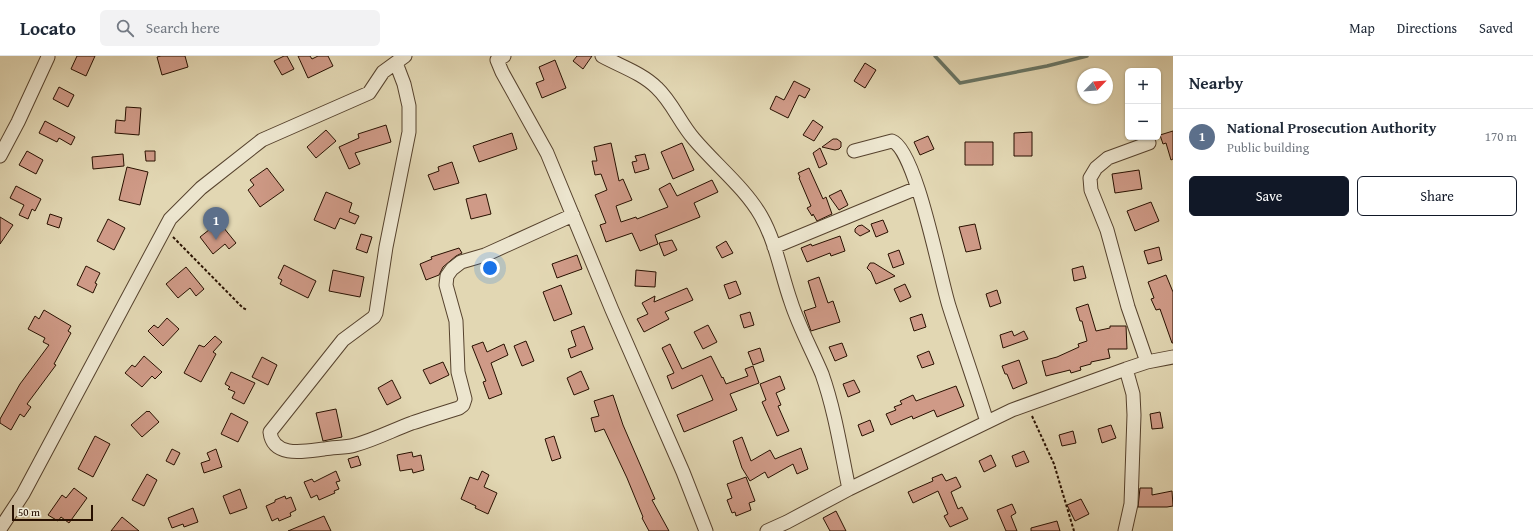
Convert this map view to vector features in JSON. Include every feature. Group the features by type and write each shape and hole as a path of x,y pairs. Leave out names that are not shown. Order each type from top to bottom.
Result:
{"street":[{"path":"504,56 497,60 547,153 612,310 683,472 706,531"},
{"path":"602,56 649,81 657,88 694,140 753,204 762,217 774,247 782,277 794,311 822,374 833,413 849,489"},
{"path":"0,156 18,122 48,57"},
{"path":"0,529 23,494 97,352 138,280 170,219 201,188 262,140 369,93 383,72 401,60 409,106 409,132 386,247 376,313 374,317 342,340 311,378 270,432 275,443 288,451 299,452 354,445 411,423 459,408 463,405 465,399 458,372 456,321 446,285 448,276 452,269 461,262 485,255 573,215"},
{"path":"854,151 888,140 894,142 905,156 931,232 948,304 987,422"},
{"path":"1147,362 1128,307 1108,230 1091,190 1090,178 1096,168 1108,158 1149,142"},
{"path":"774,247 917,188"},
{"path":"767,531 849,489 1027,404 1147,362 1173,357"},
{"path":"1125,531 1131,504 1134,415 1133,394 1126,369"}],"path":[{"path":"164,230 175,238 243,308 247,310"},
{"path":"1027,404 1054,464 1074,531"}],"building":[{"path":"77,56 95,56 86,76 71,69"},
{"path":"185,56 188,67 162,75 157,57"},
{"path":"287,56 294,69 282,75 274,61"},
{"path":"298,56 310,56 312,59 318,56 328,56 333,66 308,78"},
{"path":"577,56 592,56 583,69 573,61"},
{"path":"555,60 566,88 542,98 536,83 544,80 539,67"},
{"path":"865,63 876,70 865,88 854,81"},
{"path":"794,81 810,89 805,98 799,95 788,118 770,109 776,96 784,100"},
{"path":"59,87 74,95 68,107 53,99"},
{"path":"126,107 141,108 139,135 115,133 116,120 125,121"},
{"path":"813,120 823,127 814,141 803,135"},
{"path":"45,121 75,137 71,145 59,138 57,142 39,133"},
{"path":"386,125 391,142 355,153 360,164 349,169 339,147 359,138 358,134"},
{"path":"326,130 336,141 316,158 307,147"},
{"path":"1173,131 1173,159 1171,160 1166,143 1163,144 1161,135"},
{"path":"1032,132 1032,156 1014,156 1014,133"},
{"path":"512,133 517,149 479,162 473,146"},
{"path":"928,136 934,149 920,155 914,142"},
{"path":"833,139 837,139 841,142 841,147 839,149 835,150 822,147"},
{"path":"965,142 993,142 993,165 965,165"},
{"path":"611,143 619,181 623,179 632,200 616,206 621,222 636,217 637,219 668,207 659,189 670,183 677,196 712,180 718,192 694,203 700,217 655,235 658,244 640,251 632,233 606,242 600,225 606,223 595,195 607,190 601,174 595,175 592,161 597,161 594,147"},
{"path":"682,143 694,170 673,179 661,152"},
{"path":"820,148 827,164 819,168 813,153"},
{"path":"27,151 43,160 36,174 19,165"},
{"path":"145,151 155,151 155,161 146,161"},
{"path":"123,154 124,166 93,169 92,157"},
{"path":"645,154 649,169 635,173 632,162 637,161 635,156"},
{"path":"452,162 459,183 434,190 428,175 439,171 438,167"},
{"path":"127,167 148,172 140,205 119,200"},
{"path":"267,168 284,190 260,207 248,190 254,185 250,180"},
{"path":"809,168 823,199 826,197 832,214 817,221 807,208 811,206 798,173"},
{"path":"1139,170 1142,189 1115,193 1112,174"},
{"path":"16,186 41,199 35,211 32,209 28,219 19,215 24,205 10,198"},
{"path":"841,190 848,205 839,210 829,196"},
{"path":"326,192 352,203 349,212 359,216 355,224 340,218 335,229 314,220"},
{"path":"486,194 491,214 471,219 466,199"},
{"path":"1151,202 1159,221 1135,231 1127,211"},
{"path":"50,214 62,218 59,228 47,224"},
{"path":"0,217 13,225 0,244"},
{"path":"108,219 125,228 114,250 97,241"},
{"path":"883,220 888,232 876,237 871,224"},
{"path":"219,222 236,243 229,249 225,244 213,254 200,237"},
{"path":"975,224 981,249 966,252 959,227"},
{"path":"862,225 870,231 860,236 855,232 855,229"},
{"path":"361,234 372,237 367,253 356,249"},
{"path":"840,236 845,251 831,256 830,253 807,262 801,248 811,244 812,246"},
{"path":"672,240 677,250 664,256 659,243"},
{"path":"726,241 733,253 722,258 716,247"},
{"path":"1159,247 1162,260 1148,264 1144,251"},
{"path":"459,248 462,253 443,267 439,275 426,280 420,264 432,259 431,257"},
{"path":"899,250 904,264 893,268 888,254"},
{"path":"577,255 582,269 557,278 552,264"},
{"path":"870,263 874,263 895,276 876,284 871,272 867,268"},
{"path":"284,265 316,281 308,298 280,284 282,280 278,278"},
{"path":"86,266 100,273 95,283 97,284 93,293 77,285"},
{"path":"1083,266 1086,278 1074,281 1072,269"},
{"path":"186,267 204,289 196,296 190,288 178,298 166,284"},
{"path":"333,270 364,277 360,297 329,291"},
{"path":"636,270 656,272 655,287 635,286"},
{"path":"1166,275 1173,292 1173,343 1160,309 1156,310 1151,299 1154,298 1148,282"},
{"path":"819,277 828,303 833,301 840,322 811,331 804,311 816,307 808,281"},
{"path":"736,281 741,294 729,299 724,285"},
{"path":"905,284 911,297 900,302 894,289"},
{"path":"561,285 572,314 554,321 543,292"},
{"path":"687,288 693,300 665,312 669,319 644,332 637,319 648,314 642,303 655,296 654,302"},
{"path":"997,290 1001,303 990,307 986,294"},
{"path":"1088,304 1096,331 1110,328 1110,326 1126,326 1127,349 1108,349 1110,358 1091,362 1091,364 1080,367 1081,370 1071,373 1070,370 1046,376 1042,361 1057,357 1079,347 1078,344 1087,341 1082,321 1080,321 1076,308"},
{"path":"44,310 71,326 68,331 71,333 54,364 56,365 27,404 31,407 24,417 20,414 11,430 0,423 0,419 20,384 49,345 43,342 45,338 28,329 35,316 39,319"},
{"path":"750,312 754,325 744,328 740,315"},
{"path":"922,314 926,327 914,331 910,318"},
{"path":"167,318 179,329 163,346 148,331 154,325 158,328"},
{"path":"708,325 717,342 703,349 694,332"},
{"path":"584,326 593,349 571,358 568,349 576,346 571,331"},
{"path":"1012,331 1014,336 1024,331 1028,339 1003,348 1000,335"},
{"path":"215,336 222,342 213,352 216,354 201,382 184,373 199,345 204,347"},
{"path":"526,341 534,361 522,366 514,346"},
{"path":"483,342 487,352 504,344 508,355 491,363 502,394 489,399 483,382 486,381 472,346"},
{"path":"842,343 847,356 835,361 829,347"},
{"path":"670,344 682,369 711,356 726,384 748,376 745,369 753,366 759,383 730,394 737,410 684,432 677,415 713,400 702,375 672,389 667,376 674,373 662,348"},
{"path":"760,348 764,361 753,365 748,352"},
{"path":"929,351 934,364 922,368 917,356"},
{"path":"144,356 162,372 155,379 152,376 142,387 125,373 132,365 135,367"},
{"path":"262,357 277,365 268,385 252,377"},
{"path":"1019,360 1027,383 1013,389 1002,366"},
{"path":"443,362 449,375 430,384 423,370"},
{"path":"581,371 589,389 574,395 567,378"},
{"path":"231,372 255,383 244,404 232,398 235,392 228,389 230,387 225,384"},
{"path":"780,376 785,389 776,393 781,405 778,406 789,431 777,436 762,402 766,400 760,384"},
{"path":"392,380 401,398 387,405 378,388"},
{"path":"854,380 860,392 848,397 843,384"},
{"path":"956,386 964,406 937,417 934,410 913,419 912,416 891,425 886,414 896,410 894,407 902,404 900,401 913,395 916,401"},
{"path":"613,395 623,425 655,499 652,500 669,531 649,531 642,518 643,517 627,478 604,429 595,432 591,418 599,416 594,401"},
{"path":"336,409 342,437 323,441 316,413"},
{"path":"147,411 149,411 159,422 142,437 131,425"},
{"path":"1160,412 1163,428 1152,429 1150,414"},
{"path":"231,413 248,422 238,442 221,434"},
{"path":"870,420 874,431 862,436 858,425"},
{"path":"1111,425 1116,438 1102,443 1098,429"},
{"path":"1073,431 1076,443 1062,446 1059,435"},
{"path":"95,436 110,444 93,477 78,469"},
{"path":"554,436 561,458 552,461 545,439"},
{"path":"742,437 751,461 770,450 775,459 801,448 808,469 797,474 793,464 768,478 765,472 750,481 742,468 733,441"},
{"path":"172,449 180,453 174,465 166,461"},
{"path":"216,449 222,467 204,473 201,463 210,460 207,453"},
{"path":"1024,451 1029,462 1016,467 1012,456"},
{"path":"412,452 413,457 421,455 424,470 413,473 412,469 400,471 397,455"},
{"path":"991,455 996,466 984,472 979,461"},
{"path":"358,456 361,465 351,468 348,459"},
{"path":"336,471 340,481 336,482 339,489 334,491 335,493 319,500 317,495 311,498 304,482 312,479 314,482"},
{"path":"482,471 489,475 484,487 497,493 488,514 461,499 470,477 478,480"},
{"path":"147,474 157,480 144,506 132,500"},
{"path":"942,474 946,481 956,477 961,487 951,492 958,509 962,507 968,519 950,527 944,516 948,514 938,491 913,503 908,492 933,481 932,478"},
{"path":"746,477 755,501 749,503 751,510 736,516 735,512 732,513 727,500 732,498 727,484"},
{"path":"74,488 87,498 69,523 61,517 58,521 48,515 62,495 66,498"},
{"path":"1140,488 1152,488 1152,495 1172,491 1173,506 1138,507"},
{"path":"240,489 247,508 230,514 223,496"},
{"path":"285,496 286,499 291,497 296,510 290,513 291,516 279,521 278,518 272,521 266,506"},
{"path":"1081,499 1089,514 1075,521 1067,505"},
{"path":"1012,504 1016,513 1011,516 1017,531 1006,531 997,510"},
{"path":"193,508 198,522 184,527 183,524 172,528 168,518"},
{"path":"836,511 846,531 830,531 823,518"},
{"path":"324,516 331,531 288,531"},
{"path":"122,517 139,531 111,531"},
{"path":"1057,521 1060,531 1031,531 1031,528"}],"waterway":[{"path":"935,56 960,83 1047,66 1087,56"}],"place":[{"name":"National Prosecution Authority","path":"216,240"}]}
